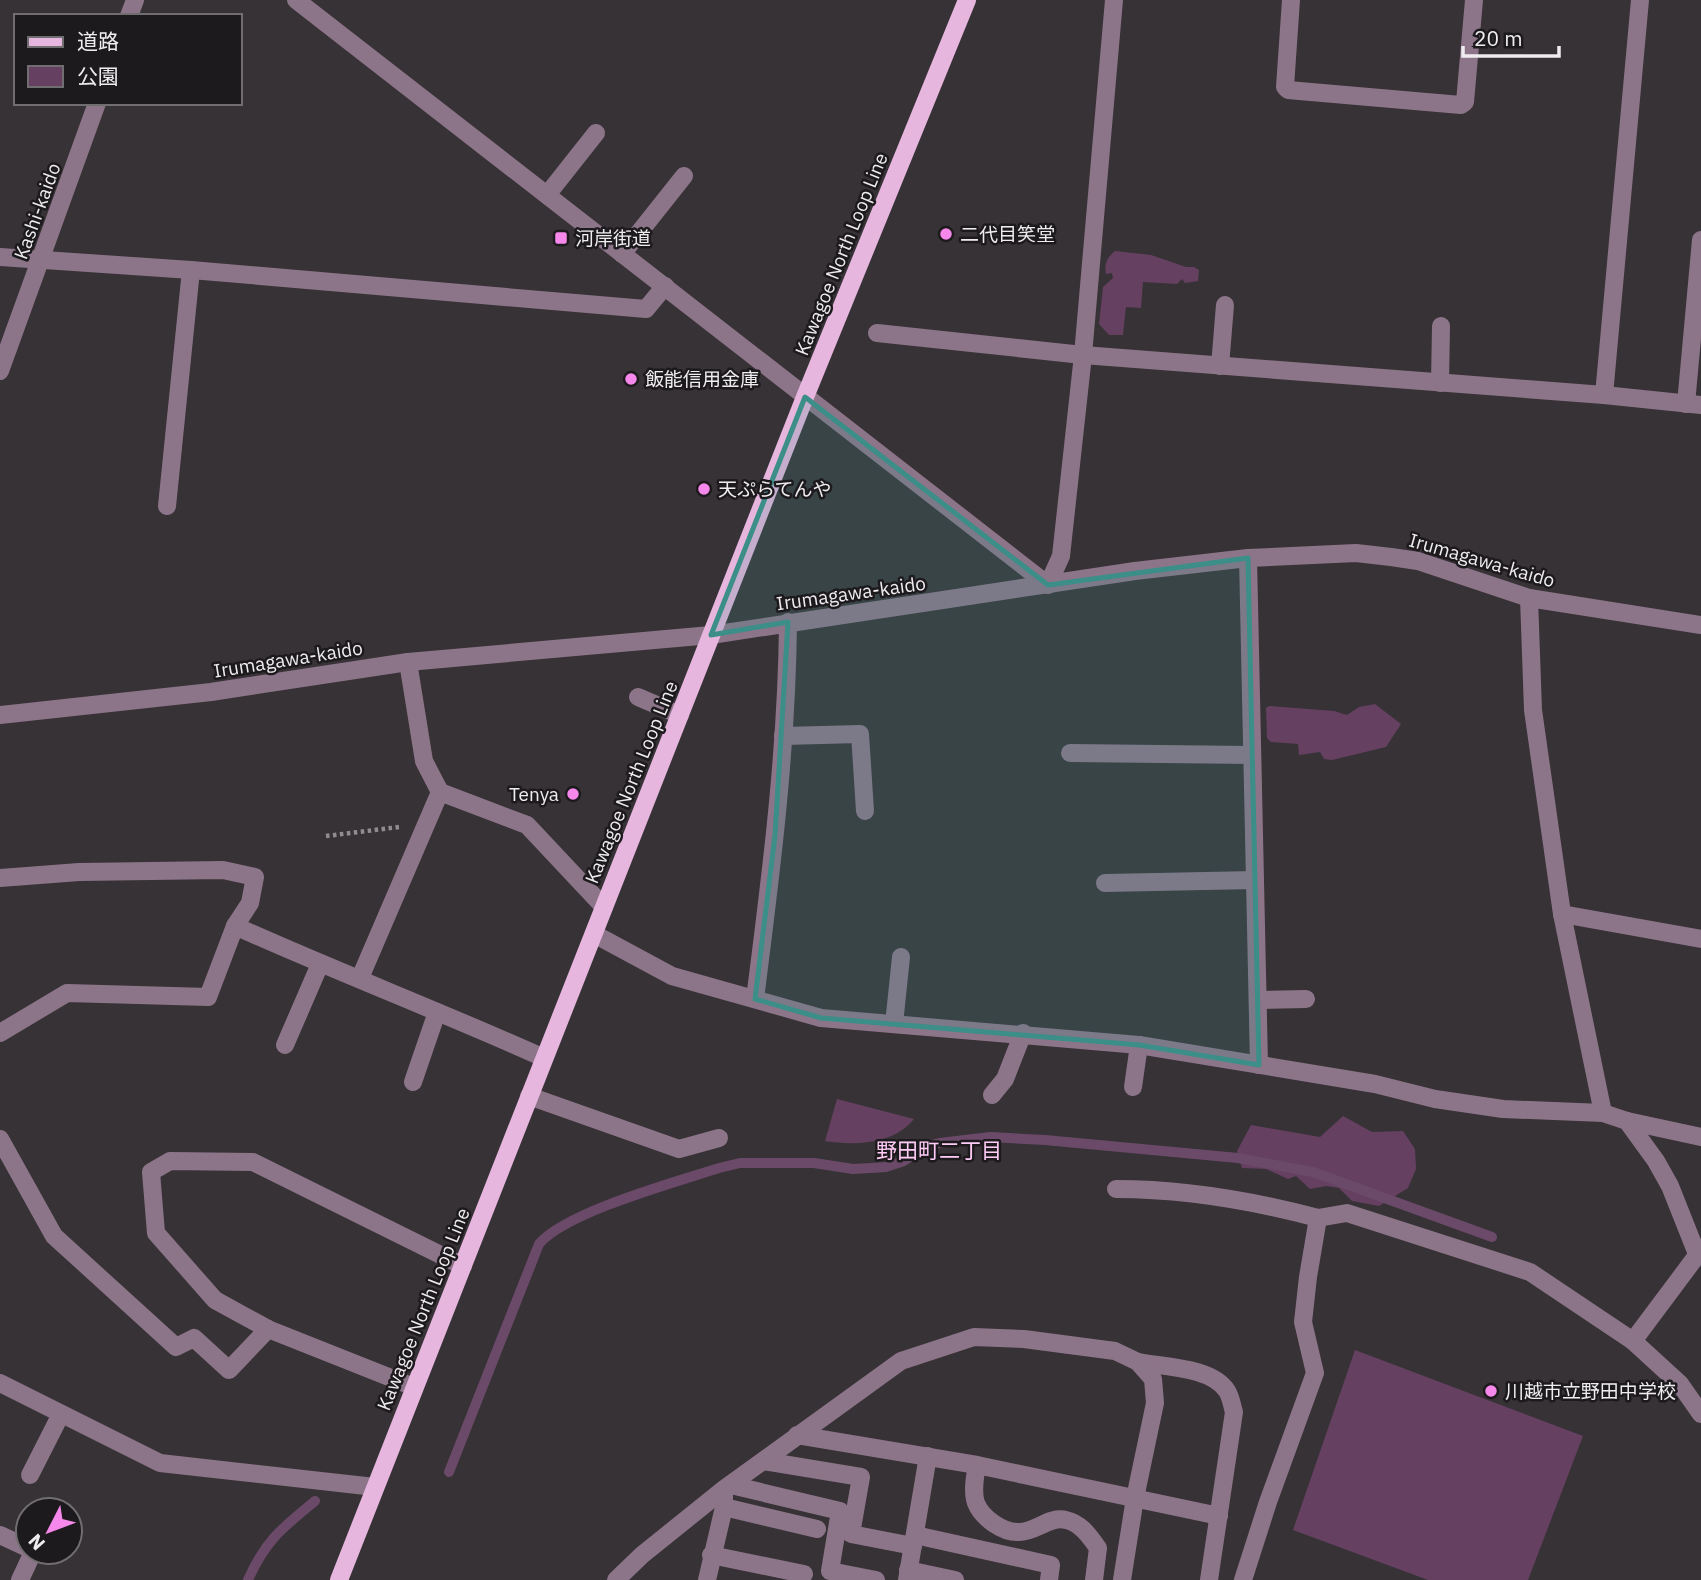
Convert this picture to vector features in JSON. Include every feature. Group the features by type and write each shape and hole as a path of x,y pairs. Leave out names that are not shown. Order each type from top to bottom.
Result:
{"main road":[{"name":"Kawagoe North Loop Line","path":"339,1580 805,397 967,0"}],"street":[{"path":"296,0 1048,585 1061,556 1083,355 1114,0"},
{"path":"1292,0 1285,87 1288,90 1461,105 1465,102 1474,0"},
{"path":"1604,395 1640,0"},
{"name":"Kashi-kaido","path":"0,372 96,105"},
{"path":"547,195 596,133"},
{"path":"622,254 684,176"},
{"path":"877,332 1083,355 1693,404 1701,240"},
{"path":"0,257 191,270 646,309 665,286"},
{"path":"167,506 191,270"},
{"path":"1220,366 1225,305"},
{"path":"1440,383 1441,326"},
{"name":"Irumagawa-kaido","path":"0,715 211,692 408,662 566,655 1135,571 1248,558 1356,553 1391,557 1418,562 1528,598 1701,625"},
{"path":"1248,558 1259,1065"},
{"path":"1528,598 1533,710 1562,914 1603,1113"},
{"path":"755,999 775,835 788,622"},
{"path":"408,662 424,761 440,792 527,825 604,907"},
{"path":"638,697 680,715"},
{"path":"783,736 860,734 865,811"},
{"path":"1070,753 1252,755"},
{"path":"360,978 440,792"},
{"path":"0,878 79,872 223,870 255,877 250,902 235,926 208,997 67,993 0,1032"},
{"path":"1105,883 1255,880"},
{"path":"1562,914 1701,939"},
{"path":"235,926 544,1058"},
{"path":"594,934 673,976 821,1018 1023,1033 1139,1045 1375,1084 1435,1099 1475,1105 1503,1109 1603,1113 1701,1137"},
{"path":"894,1024 901,957"},
{"path":"285,1045 320,964"},
{"path":"1259,1000 1306,999"},
{"path":"413,1082 437,1012"},
{"path":"992,1095 1005,1079 1023,1033"},
{"path":"1132,1087 1139,1045"},
{"path":"529,1096 679,1149 719,1138"},
{"path":"1627,1121 1656,1161 1670,1186 1699,1252 1633,1341"},
{"path":"0,1139 54,1237 176,1346 194,1339 229,1370 268,1329"},
{"path":"414,1387 268,1329 215,1300 156,1233 151,1172 170,1161 253,1162 463,1266"},
{"path":"1116,1189 1168,1189 1255,1202 1318,1218 1347,1213 1530,1272 1633,1341 1679,1384 1701,1414"},
{"path":"1243,1580 1315,1373 1303,1321 1318,1218"},
{"path":"616,1580 642,1555 726,1494 797,1435 901,1361 974,1337 1024,1339 1115,1351 1138,1362 1207,1373 1218,1381 1228,1392 1234,1412 1209,1580"},
{"path":"1122,1580 1135,1498 1155,1403 1153,1379 1138,1362"},
{"path":"0,1383 160,1464 375,1487"},
{"path":"30,1475 61,1414"},
{"path":"797,1435 977,1465 1219,1516"},
{"path":"928,1456 907,1575 956,1580"},
{"path":"764,1461 861,1478 851,1534 914,1541 1051,1565 1049,1580"},
{"path":"977,1465 974,1489 976,1503 988,1518 1003,1529 1020,1532 1049,1521 1067,1520 1085,1530 1098,1548 1094,1580"},
{"path":"726,1494 817,1529"},
{"path":"707,1580 726,1494"},
{"path":"726,1494 840,1511 830,1571 876,1580"},
{"path":"711,1555 804,1574"}],"path":[{"path":"326,836 428,824"}],"highlighted area":[{"path":"805,397 1048,585 1248,558 1259,1065 1139,1045 821,1018 755,999 775,835 788,622 711,635"}],"green space":[{"path":"1115,251 1151,255 1186,267 1194,267 1199,270 1198,281 1185,283 1182,279 1177,284 1143,282 1141,308 1126,307 1123,335 1109,335 1099,324 1103,287 1113,278 1112,273 1106,274 1106,264"},
{"path":"1375,704 1401,724 1386,747 1332,760 1324,759 1320,752 1299,755 1298,744 1271,742 1267,738 1266,708 1269,706 1334,711 1347,715 1359,707"},
{"path":"837,1099 914,1119 896,1134 873,1141 825,1141"},
{"path":"1343,1116 1372,1132 1403,1131 1415,1149 1416,1169 1408,1188 1379,1206 1352,1201 1339,1188 1326,1186 1310,1189 1296,1176 1288,1179 1266,1169 1242,1168 1237,1151 1251,1125 1320,1137"},
{"path":"1355,1350 1583,1436 1528,1580 1428,1580 1293,1530"}],"waterway":[{"path":"449,1472 539,1244 572,1221 623,1199 740,1163 814,1163 853,1169 886,1167 904,1161 924,1147 990,1137 1238,1158 1313,1172 1492,1237"},
{"path":"248,1580 268,1545 315,1501"}],"place":[{"name":"二代目笑堂","path":"946,234"},
{"name":"河岸街道","path":"561,238"},
{"name":"飯能信用金庫","path":"631,379"},
{"name":"天ぷらてんや","path":"704,489"},
{"name":"Tenya","path":"573,794"},
{"name":"川越市立野田中学校","path":"1491,1391"}],"district":[{"name":"野田町二丁目","path":"939,1151"}]}
